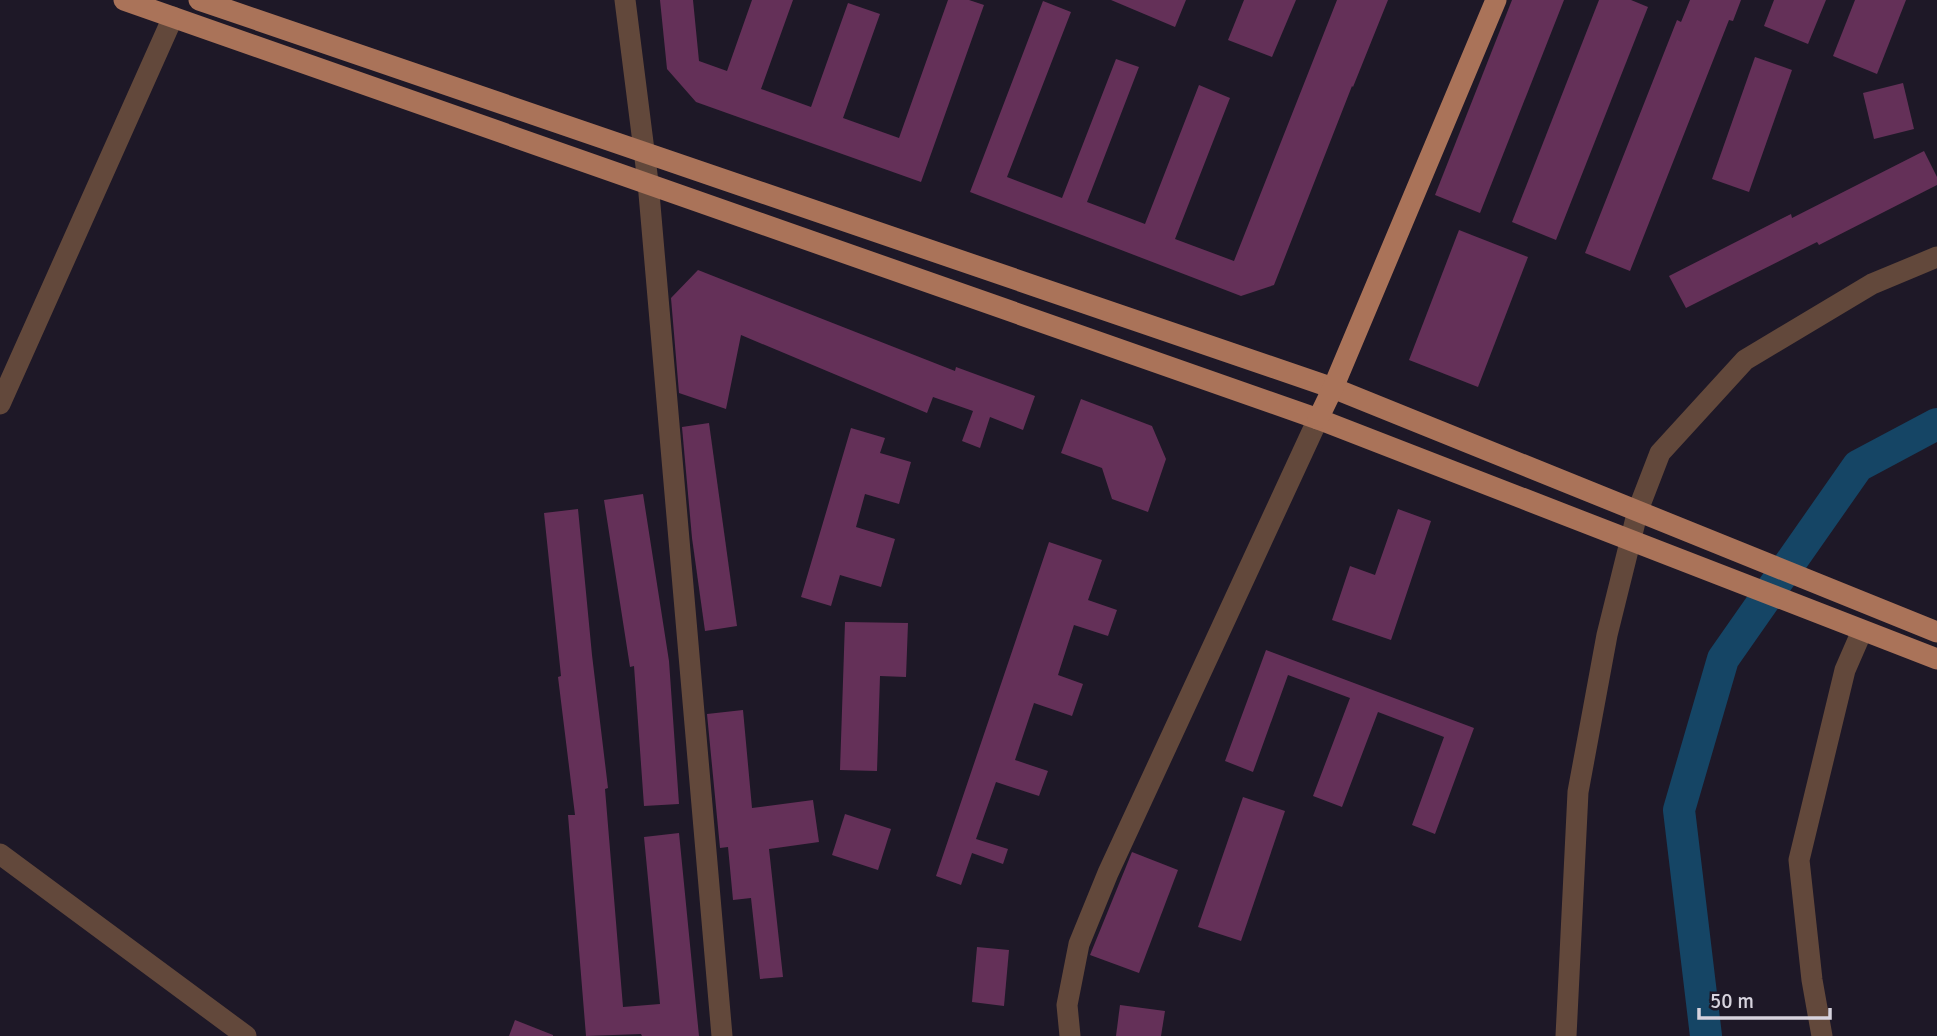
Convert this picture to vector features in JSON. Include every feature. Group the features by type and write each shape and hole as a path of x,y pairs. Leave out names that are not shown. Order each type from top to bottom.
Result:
{"main road":[{"path":"124,0 1318,419 1937,659"},
{"path":"199,0 1333,388 1937,632"},
{"path":"1318,419 1496,0"}],"street":[{"path":"625,0 648,182 723,1036"},
{"path":"0,404 173,17"},
{"path":"1566,1036 1578,792 1596,690 1630,541 1638,510 1660,453 1745,360 1872,284 1937,257"},
{"path":"1070,1036 1068,1005 1079,944 1108,873 1318,419"},
{"path":"1822,1036 1812,980 1799,860 1856,629"},
{"path":"0,854 246,1036"}],"building":[{"path":"660,0 693,0 699,61 727,71 752,0 793,0 761,89 811,107 848,3 880,14 843,118 899,138 948,0 969,0 984,5 921,182 696,102 667,69"},
{"path":"1111,0 1186,0 1175,27"},
{"path":"1244,0 1296,0 1272,57 1228,40"},
{"path":"1337,0 1388,0 1274,285 1241,296 970,192 1043,1 1071,12 1007,177 1062,198 1116,59 1139,67 1087,202 1145,224 1199,85 1230,98 1175,239 1234,261"},
{"path":"1512,0 1564,0 1480,213 1435,195"},
{"path":"1599,0 1631,0 1648,7 1556,240 1512,222"},
{"path":"1690,0 1741,0 1733,21 1729,20 1630,271 1585,253 1677,20 1681,22"},
{"path":"1774,0 1826,0 1808,44 1764,26"},
{"path":"1855,0 1906,0 1877,74 1833,56"},
{"path":"1755,57 1792,70 1749,192 1712,179"},
{"path":"1903,83 1914,129 1874,139 1863,93"},
{"path":"1924,151 1937,177 1937,185 1686,308 1669,276"},
{"path":"1459,230 1528,257 1478,387 1409,360"},
{"path":"698,270 955,371 956,367 1035,396 1023,430 990,417 980,448 962,441 973,411 933,397 927,413 741,335 726,409 679,393 671,298"},
{"path":"1081,399 1152,426 1166,459 1148,512 1112,499 1102,468 1061,453"},
{"path":"709,423 737,626 705,631 692,538 682,427"},
{"path":"851,428 885,438 880,453 911,462 899,504 865,494 856,527 895,539 881,587 840,575 831,606 801,597"},
{"path":"643,494 669,661 679,804 644,806 634,666 630,667 604,500"},
{"path":"578,509 608,788 605,789 623,1007 660,1004 644,837 679,833 699,1036 586,1036 568,815 575,815 558,677 561,676 544,513"},
{"path":"1398,509 1431,521 1391,640 1332,620 1350,566 1375,575"},
{"path":"1049,542 1102,560 1088,600 1117,610 1108,636 1074,625 1058,675 1083,684 1072,716 1034,703 1015,760 1048,771 1039,796 996,782 976,839 1008,849 1003,864 972,853 961,885 936,876"},
{"path":"845,622 908,623 906,677 880,676 877,771 840,770"},
{"path":"1266,650 1474,728 1435,834 1412,825 1444,737 1378,712 1342,807 1313,796 1350,698 1288,675 1253,772 1225,761"},
{"path":"743,710 752,808 813,800 819,842 769,849 783,977 760,979 751,898 733,900 728,847 720,848 707,714"},
{"path":"1243,797 1285,811 1241,941 1198,927"},
{"path":"845,814 891,829 878,870 832,855"},
{"path":"1132,852 1178,870 1139,973 1090,955"},
{"path":"977,947 1009,950 1004,1006 972,1002"},
{"path":"1120,1005 1165,1011 1161,1036 1116,1036"},
{"path":"515,1020 553,1035 553,1036 509,1036"}],"waterway":[{"path":"1706,1036 1679,810 1723,659 1858,466 1937,424"}]}
